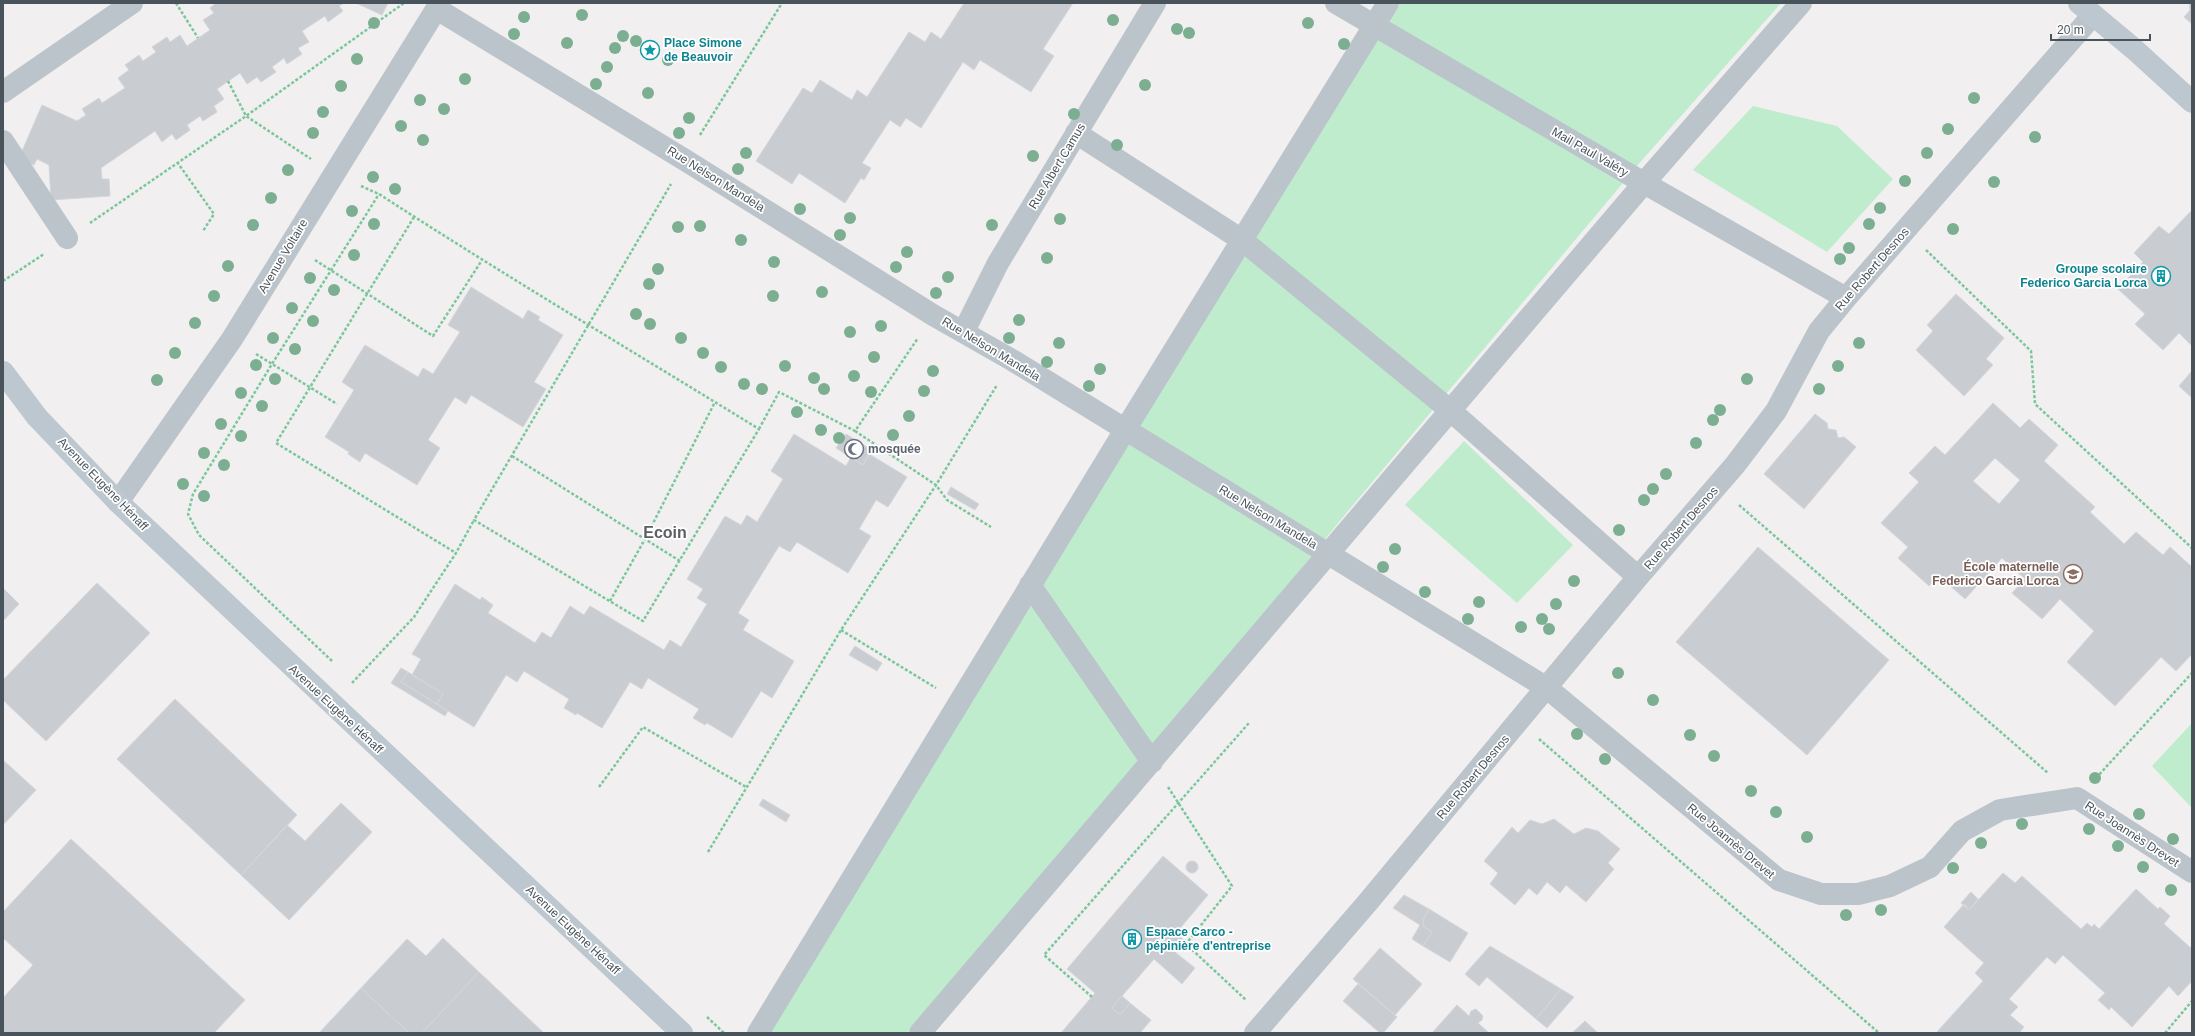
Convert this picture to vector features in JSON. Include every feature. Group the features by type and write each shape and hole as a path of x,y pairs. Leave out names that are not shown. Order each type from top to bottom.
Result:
{"main road":[{"path":"2086,9 2134,49 2192,102"},
{"name":"Avenue Eugène Hénaff","path":"3,372 37,417 118,502 682,1033"}],"street":[{"path":"3,92 132,3"},
{"name":"Rue Albert Camus","path":"964,331 998,263 1154,3"},
{"name":"Mail Paul Valéry","path":"1336,3 1374,27 1644,184 1846,298"},
{"path":"758,1033 1124,430 1388,3"},
{"path":"920,1033 1644,184 1801,3"},
{"name":"Rue Nelson Mandela","path":"438,6 933,315 964,331 1012,360 1547,688"},
{"name":"Avenue Voltaire","path":"118,502 232,339 438,6"},
{"name":"Rue Robert Desnos","path":"1260,1026 1519,722 1638,577 1717,487 1776,411 1819,331 1905,230 2086,9"},
{"path":"1076,133 1242,240 1451,412 1638,577"},
{"path":"3,141 67,238"},
{"path":"1030,585 1152,762"},
{"name":"Rue Joannès Drevet","path":"1547,688 1779,880 1821,894 1858,894 1890,886 1930,867 1962,831 2000,810 2077,798 2192,872"}],"path":[{"path":"176,3 198,38"},
{"path":"3,281 246,116 404,3"},
{"path":"332,705 414,617 456,553 587,324 685,160 782,3"},
{"path":"228,81 246,116 334,174 379,194 482,260 759,429"},
{"path":"177,162 214,214 204,231"},
{"path":"336,665 199,535 188,514 193,494 272,364 379,194"},
{"path":"414,217 276,443 456,553"},
{"path":"1905,230 2031,351 2035,404 2192,548"},
{"path":"290,244 433,336 482,260"},
{"path":"856,431 933,315"},
{"path":"232,339 337,404"},
{"path":"708,852 841,630 936,485 1012,360"},
{"path":"474,520 643,621 759,429 779,392 856,431 936,485 947,500 991,527"},
{"path":"610,601 645,539 715,402"},
{"path":"512,456 680,561"},
{"path":"1717,487 2077,798 2192,673"},
{"path":"841,630 959,702"},
{"path":"348,676 359,687"},
{"path":"1519,722 1879,1033"},
{"path":"1092,997 1044,955 1248,723"},
{"path":"599,786 644,727 746,788"},
{"path":"1152,762 1232,886 1186,944 1260,1026"},
{"path":"2165,1033 2192,1001"},
{"path":"702,1012 724,1033"}],"green space":[{"path":"1400,3 1781,3 1643,159 1343,517 1146,760 907,1033 766,1033"},
{"path":"1753,106 1837,126 1893,179 1827,252 1693,170"},
{"path":"1464,441 1573,545 1517,603 1405,505"},
{"path":"2192,723 2192,808 2152,766"}],"building":[{"path":"216,3 344,3 339,6 343,11 328,22 325,16 302,31 309,42 298,48 302,54 287,64 284,58 272,67 276,72 261,82 257,77 247,84 240,73 217,89 224,99 214,106 217,112 203,121 200,116 187,125 190,130 176,140 172,134 162,142 155,131 101,168 102,179 109,179 110,196 51,200 49,165 37,159 34,165 19,158 42,105 77,121 86,115 82,109 99,98 102,103 125,88 118,78 129,70 125,65 139,55 143,61 156,52 152,47 167,37 170,42 180,35 187,46 210,30 203,20 214,13 210,8"},
{"path":"356,3 388,3 382,15"},
{"path":"964,3 1073,3 1043,49 1054,56 1031,92 980,60 974,70 963,62 921,128 906,118 900,127 890,120 862,163 871,168 864,180 861,178 845,203 799,173 792,184 756,161 803,88 812,93 820,80 852,100 857,90 867,97 909,32 925,42 931,32 941,39"},
{"path":"2189,3 2192,3 2192,24 2184,17 2190,10"},
{"name":"Groupe scolaire Federico Garcia Lorca","path":"2192,210 2192,346 2179,333 2163,350 2135,324 2145,314 2118,289 2143,262 2134,253 2159,226 2169,234"},
{"path":"471,287 523,319 528,310 540,317 538,320 563,335 534,382 546,389 523,427 471,395 466,404 455,397 428,440 440,448 417,485 365,453 360,462 348,454 349,452 325,437 354,390 342,382 365,345 418,377 423,368 433,374 460,332 448,325"},
{"path":"1956,294 2004,338 1986,359 1993,365 1964,396 1916,350 1933,331 1927,325"},
{"path":"2192,371 2192,398 2179,386"},
{"path":"1993,403 2020,428 2029,419 2058,445 2044,461 2095,507 2090,512 2124,544 2136,532 2163,555 2170,547 2192,567 2192,654 2176,671 2161,657 2115,706 2067,662 2094,631 2060,599 2042,619 2012,593 2025,579 2002,558 1965,599 1939,576 1929,586 1898,558 1908,547 1881,523 1919,482 1909,473 1935,446 1945,455","holes":["1995,458 2020,480 1999,504 1973,481"]},
{"path":"1815,414 1827,423 1828,429 1836,430 1838,438 1844,437 1856,447 1804,509 1764,474"},
{"path":"794,434 846,466 851,457 863,465 869,454 907,477 888,507 876,500 859,529 871,536 848,573 797,542 790,552 779,546 738,613 749,620 743,630 794,661 772,698 761,691 732,738 707,723 705,725 693,718 699,709 648,678 642,689 630,682 602,728 577,713 576,715 564,708 569,699 524,671 517,682 506,675 474,727 437,704 443,694 412,675 421,659 412,654 455,584 480,600 482,597 493,605 488,613 535,643 542,632 551,638 570,606 584,615 590,606 664,650 670,640 681,647 707,604 697,598 703,589 687,579 725,516 741,525 747,515 757,522 783,479 771,471"},
{"name":"mosquée","path":"846,434 872,450 863,465 836,448"},
{"path":"951,487 979,504 975,510 947,494"},
{"path":"1758,547 1889,660 1807,755 1676,642"},
{"path":"97,583 150,633 46,741 3,700 3,680"},
{"path":"3,588 19,604 3,621"},
{"path":"855,646 882,663 877,671 849,655"},
{"path":"401,668 408,672 401,682 448,711 445,716 391,683"},
{"path":"408,672 443,694 437,704 401,682"},
{"path":"175,699 297,815 241,875 117,759"},
{"path":"3,760 36,790 3,825"},
{"path":"763,799 790,815 786,822 759,805"},
{"path":"341,803 372,832 289,920 241,875 287,825 305,841"},
{"path":"1554,819 1574,834 1586,828 1598,831 1620,849 1608,863 1614,869 1586,902 1566,885 1560,893 1547,882 1537,895 1529,888 1515,905 1490,884 1498,873 1484,861 1512,827 1518,833 1530,820 1542,824"},
{"path":"71,839 245,1000 214,1033 3,1033 3,998 33,965 3,938 3,912"},
{"name":"Espace Carco - pépinière d'entreprise","path":"1163,856 1208,895 1166,945 1195,968 1182,984 1154,959 1122,996 1112,1008 1120,1015 1130,1003 1151,1020 1140,1033 1061,1033 1095,993 1067,969"},
{"path":"1192,861 1196,863 1198,867 1196,871 1192,873 1188,871 1186,867 1188,863"},
{"path":"2003,873 2015,883 2022,876 2081,929 2087,923 2092,927 2094,924 2099,929 2136,889 2158,909 2160,907 2170,916 2164,924 2192,949 2192,981 2178,996 2169,986 2132,1027 2111,1007 2109,1010 2098,1000 2105,993 2063,955 2055,964 2047,957 2009,999 2018,1007 2010,1015 2024,1027 2019,1033 1936,1033 1983,981 1975,973 1984,963 1944,927 1964,904 1969,910"},
{"path":"1971,892 1978,899 1969,910 1961,903"},
{"path":"1404,895 1429,909 1423,920 1424,927 1432,932 1423,946 1412,939 1420,925 1393,908"},
{"path":"1429,909 1468,933 1450,962 1423,946 1432,932 1424,927 1423,920"},
{"path":"1176,933 1184,940 1174,950 1166,945"},
{"path":"443,938 479,972 422,1033 409,1033 361,988 407,939 426,956"},
{"path":"1490,946 1561,989 1536,1019 1487,977 1479,986 1465,974"},
{"path":"1380,948 1422,984 1395,1015 1353,979"},
{"path":"479,972 544,1033 422,1033"},
{"path":"1358,984 1397,1017 1383,1033 1380,1033 1343,1001"},
{"path":"361,988 409,1033 319,1033"},
{"path":"1561,989 1574,997 1547,1028 1536,1019"},
{"path":"1122,996 1130,1003 1120,1015 1112,1008"},
{"path":"1457,1005 1469,1016 1471,1011 1476,1009 1483,1016 1482,1020 1478,1023 1489,1033 1432,1033"},
{"path":"1585,1021 1598,1033 1572,1033"}],"place":[{"name":"Place Simone de Beauvoir","path":"650,50"},
{"name":"Groupe scolaire Federico Garcia Lorca","path":"2161,276"},
{"name":"mosquée","path":"854,449"},
{"name":"École maternelle Federico Garcia Lorca","path":"2073,574"},
{"name":"Espace Carco - pépinière d'entreprise","path":"1132,939"}],"district":[{"name":"Ecoin","path":"665,532"}]}
